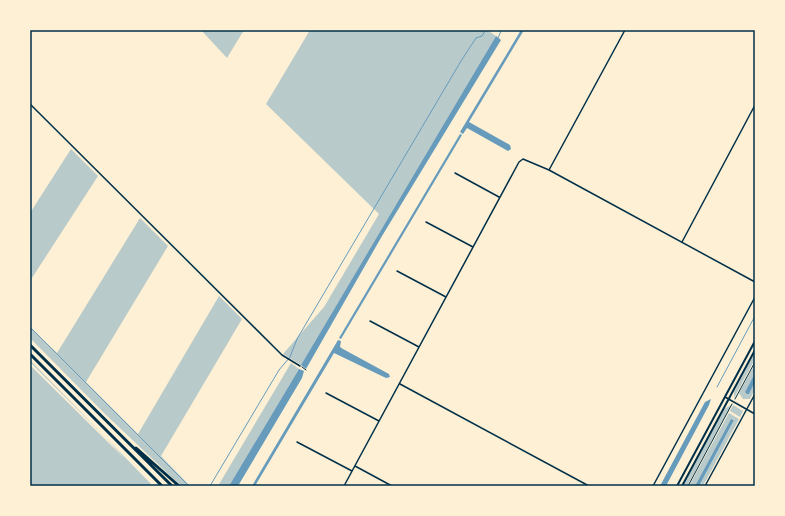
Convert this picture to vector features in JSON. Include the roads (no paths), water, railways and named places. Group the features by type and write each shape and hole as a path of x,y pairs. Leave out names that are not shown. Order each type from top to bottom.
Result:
{"highway":[{"path":"30,345 172,486"},
{"path":"30,354 162,486"},
{"path":"122,436 180,486"}],"street":[{"path":"549,170 625,30"},
{"path":"30,104 286,358 300,366"},
{"path":"682,242 755,105"},
{"path":"344,486 519,162 523,159 529,160 549,170 755,282"},
{"path":"455,173 500,197"},
{"path":"426,222 473,247"},
{"path":"397,272 446,297"},
{"path":"653,486 755,297"},
{"path":"370,321 419,347"},
{"path":"677,486 755,341"},
{"path":"682,486 755,350"},
{"path":"400,384 588,486"},
{"path":"326,393 379,422"},
{"path":"705,486 755,394"},
{"path":"725,397 755,414"},
{"path":"297,442 352,472"},
{"path":"355,466 392,486"}],"water":[{"path":"521,30 524,30 469,122 510,145 511,149 508,151 467,128 463,134 460,132"},
{"path":"496,36 501,40 382,236 306,369 301,365"},
{"path":"460,134 462,135 341,339 339,338"},
{"path":"338,340 341,341 340,347 389,374 390,377 386,378 334,353 255,486 252,486"},
{"path":"299,369 304,371 302,378 238,486 229,486"},
{"path":"755,373 755,382 749,394 747,394 745,392"},
{"path":"711,399 666,486 660,486 705,402"},
{"path":"731,419 734,420 699,486 695,486"}],"waterway":[{"path":"210,486 279,370 290,357 297,339 461,61 476,38 482,36 485,31 484,30"},
{"path":"498,38 501,31"},
{"path":"717,387 755,316"},
{"path":"30,327 189,486"}]}
